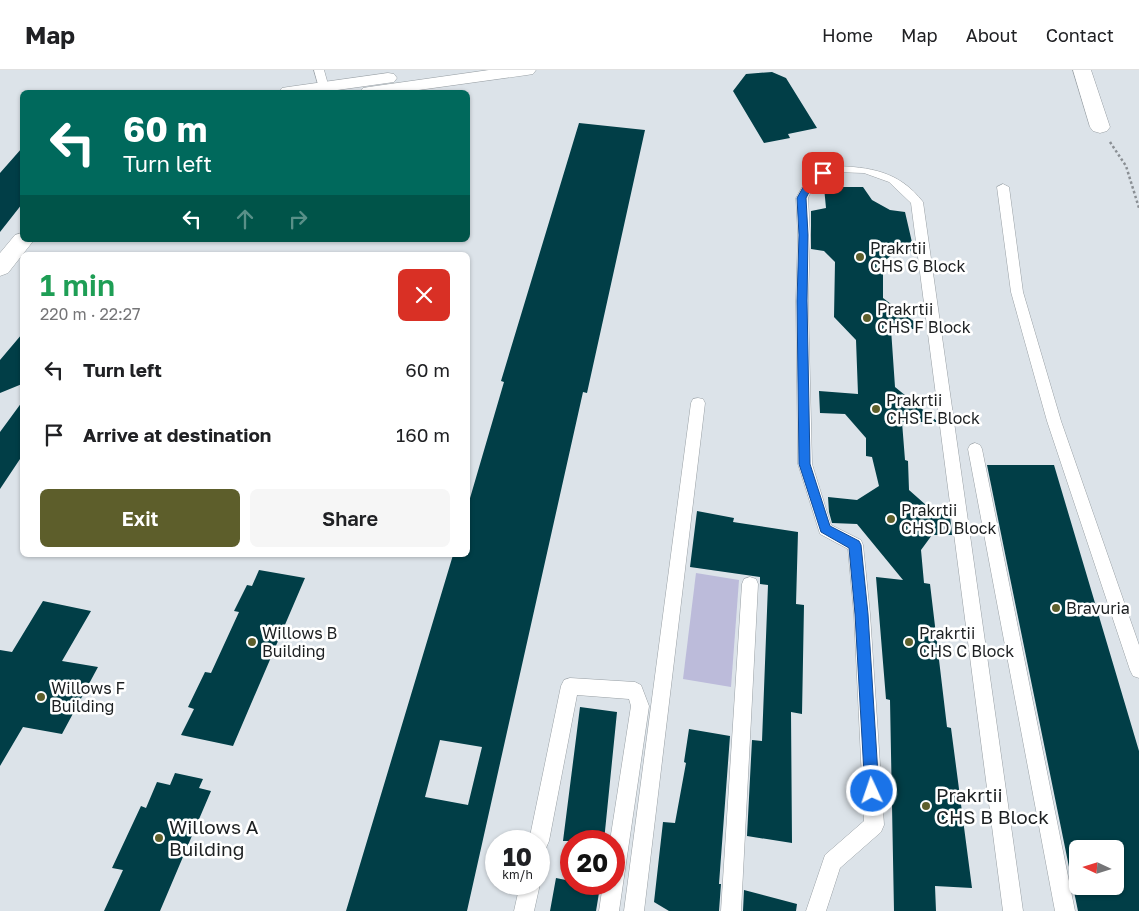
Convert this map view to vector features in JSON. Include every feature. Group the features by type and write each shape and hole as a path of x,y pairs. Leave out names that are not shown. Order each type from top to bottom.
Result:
{"street":[{"path":"306,90 446,70"},
{"path":"384,90 527,70"},
{"path":"1082,70 1100,127"},
{"path":"0,268 21,242"}],"lane":[{"path":"319,70 324,88"},
{"path":"816,911 832,862 874,825 862,614 855,545 825,529 805,464 802,301 804,235 802,198 813,177 834,170 865,170 893,180 918,202 1013,911"},
{"path":"1004,187 1018,292 1054,421 1139,670"},
{"path":"634,911 698,403"},
{"path":"974,449 1065,911"},
{"path":"731,911 750,584"},
{"path":"540,830 570,686 635,691 640,706 621,830"},
{"path":"524,911 528,895"},
{"path":"609,911 611,895"}],"path":[{"path":"1100,127 1126,166 1139,208"}],"shaded area":[{"path":"696,573 739,580 731,687 683,679"}],"building":[{"path":"772,72 786,78 817,128 788,134 790,138 764,143 733,91 746,74"},
{"path":"579,123 645,130 587,393 583,392 467,911 346,911 452,557 470,557 470,498 504,382 501,381","holes":["440,740 482,747 468,805 425,797"]},
{"path":"20,150 20,207 0,232 0,173"},
{"path":"824,187 863,187 872,200 890,210 905,212 914,251 896,252 883,262 883,298 924,329 891,329 895,387 938,422 902,422 905,460 908,461 909,490 935,513 950,515 952,535 932,535 921,550 924,583 930,584 947,727 951,728 972,888 935,886 936,911 894,911 890,700 886,699 876,577 903,580 857,524 832,523 829,512 828,497 857,500 879,486 872,457 866,456 866,438 845,414 820,413 819,391 858,394 856,340 834,317 835,262 824,251 811,249 811,211 826,208"},
{"path":"20,336 20,385 0,393 0,360"},
{"path":"20,405 20,459 0,489 0,432"},
{"name":"Bravuria","path":"987,465 1054,465 1139,751 1139,911 1078,911 1075,895 1124,895 1124,840 1069,840 1069,867"},
{"path":"697,511 734,518 733,522 798,532 796,604 804,605 802,714 791,712 792,843 747,836 752,740 762,741 768,585 760,584 760,577 690,567"},
{"name":"Willows B Building","path":"259,570 305,578 233,746 181,735 194,709 188,707 205,672 211,673 239,612 234,611 247,585 252,586"},
{"name":"Willows F Building","path":"43,601 91,611 62,661 98,667 62,734 23,727 0,766 0,650 12,652"},
{"path":"580,707 617,712 605,830 564,830"},
{"path":"689,729 730,736 719,884 721,884 719,911 669,911 654,902 663,822 675,823 686,763 684,762"},
{"name":"Willows A Building","path":"175,773 203,779 199,788 211,791 160,911 104,911 123,870 112,868 141,806 146,808 157,782 170,785"},
{"path":"556,878 560,879 560,895 599,895 596,911 550,911"},
{"path":"744,890 797,904 796,911 743,911"}],"place":[{"name":"Prakrtii CHS G Block","path":"860,257"},
{"name":"Prakrtii CHS F Block","path":"867,318"},
{"name":"Prakrtii CHS E Block","path":"876,409"},
{"name":"Prakrtii CHS D Block","path":"891,519"},
{"name":"Bravuria","path":"1056,608"},
{"name":"Willows B Building","path":"252,642"},
{"name":"Prakrtii CHS C Block","path":"909,642"},
{"name":"Willows F Building","path":"41,697"},
{"name":"Prakrtii CHS B Block","path":"926,806"},
{"name":"Willows A Building","path":"159,838"}],"route":[{"path":"823,173 813,177 802,198 804,235 802,301 805,464 825,529 855,545 862,614 872,791"}]}
